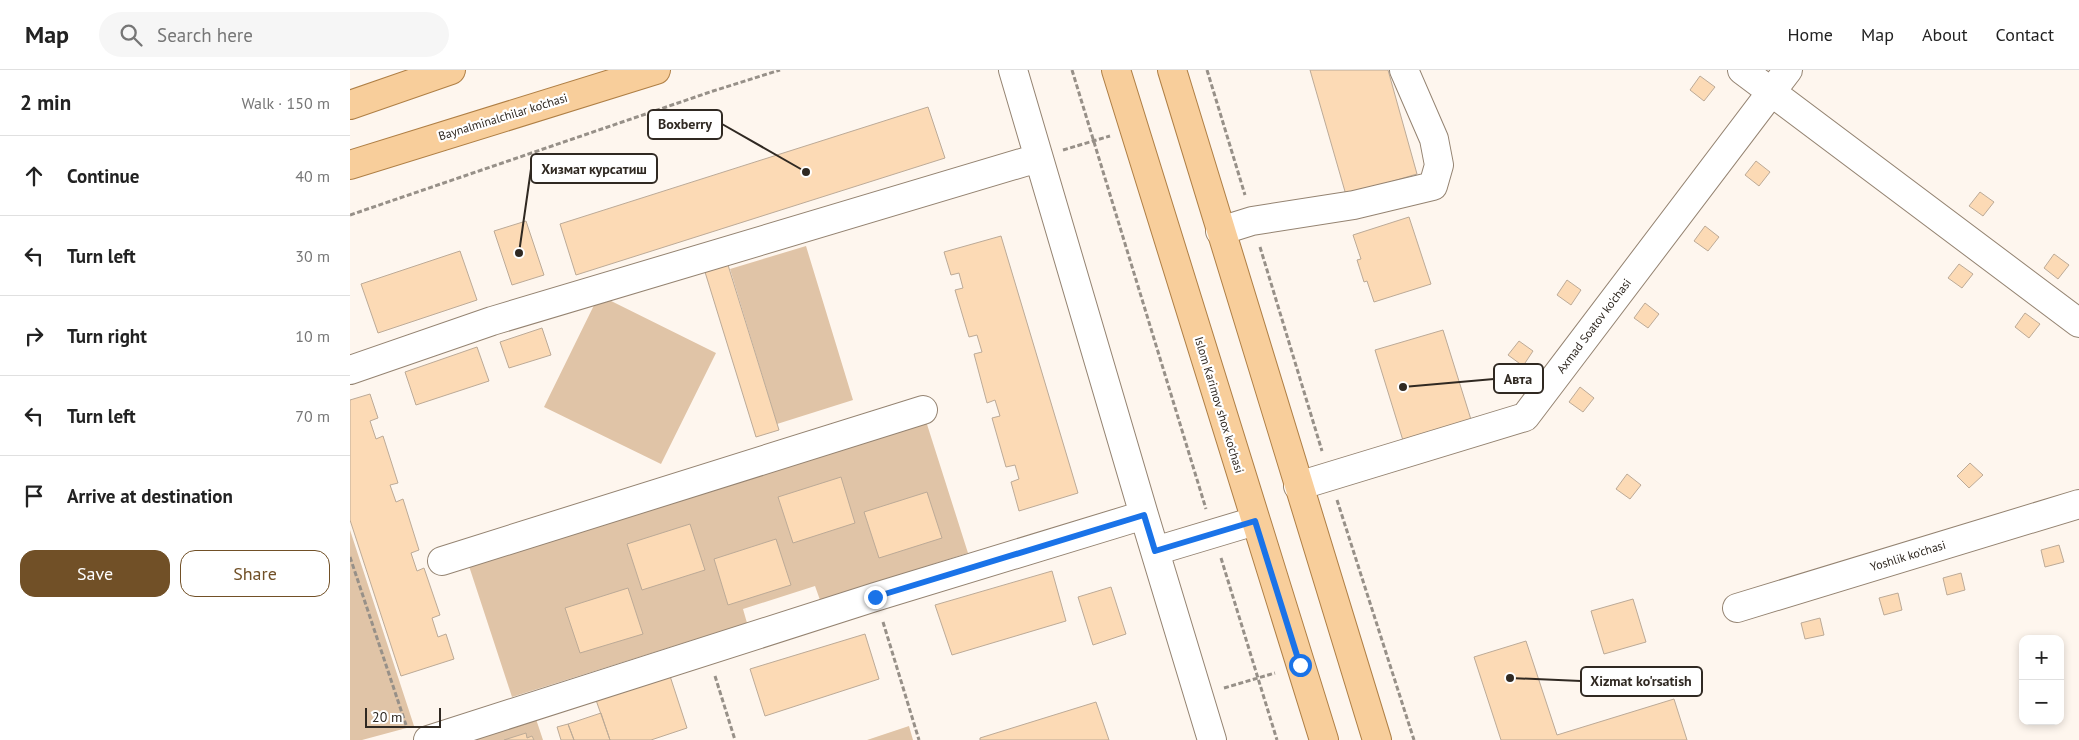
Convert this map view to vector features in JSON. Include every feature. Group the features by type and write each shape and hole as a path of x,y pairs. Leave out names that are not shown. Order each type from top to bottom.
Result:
{"main road":[{"path":"350,106 451,70"},
{"name":"Baynalminalchilar ko’chasi","path":"350,165 656,70"},
{"name":"Islom Karimov shox ko'chasi","path":"1116,70 1324,740"},
{"path":"1172,70 1376,740"}],"street":[{"path":"1013,70 1211,740"},
{"path":"1220,231 1252,221 1354,205 1433,186 1439,165 1434,139 1404,70"},
{"path":"1742,70 2079,323"},
{"name":"Axmad Soatov ko'chasi","path":"1298,486 1525,417 1788,70"},
{"path":"350,370 492,321 1038,158"},
{"path":"442,560 922,410"},
{"name":"Yoshlik ko'chasi","path":"1737,608 2079,504"},
{"path":"418,735 490,719 707,652 875,597 1144,515"},
{"path":"1155,551 1255,521"}],"path":[{"path":"350,215 712,91 780,70"},
{"path":"1072,70 1277,740"},
{"path":"1207,70 1330,476 1414,740"},
{"path":"1038,158 1133,128"},
{"path":"350,557 418,735"},
{"path":"875,597 919,740"},
{"path":"707,652 735,740"},
{"path":"1199,695 1300,665"}],"shaded area":[{"path":"806,246 853,400 777,424 730,269"},
{"path":"599,295 716,353 661,464 544,407"},
{"path":"925,418 968,553 820,600 815,586 743,609 747,623 512,697 467,560"},
{"path":"350,530 414,726 362,740 350,740"},
{"path":"535,716 543,740 465,740"},
{"path":"909,726 913,740 867,740"}],"building":[{"path":"1310,70 1388,70 1417,174 1346,195"},
{"path":"1700,76 1715,87 1704,101 1690,90"},
{"path":"928,107 945,158 576,275 560,224"},
{"path":"1756,161 1770,172 1759,186 1745,175"},
{"path":"1980,192 1994,202 1983,216 1969,206"},
{"path":"1409,217 1431,284 1374,302 1367,281 1364,282 1357,260 1361,259 1353,235"},
{"path":"526,221 544,275 512,285 494,231"},
{"path":"1705,226 1719,237 1708,251 1694,241"},
{"path":"1001,236 1078,493 1019,511 1011,482 1019,479 1015,465 1006,467 992,418 1000,416 995,400 987,403 974,354 982,352 977,335 969,337 955,290 963,288 959,273 951,275 944,252"},
{"path":"460,251 477,300 378,333 361,284"},
{"path":"2054,254 2069,265 2058,279 2044,268"},
{"path":"1959,264 1973,274 1962,288 1948,278"},
{"path":"728,265 779,430 756,437 705,272"},
{"path":"1567,280 1581,290 1571,305 1557,295"},
{"path":"1645,303 1659,314 1648,328 1634,318"},
{"path":"2025,313 2040,324 2029,338 2015,327"},
{"path":"542,328 551,355 509,368 500,342"},
{"path":"1443,330 1473,426 1405,447 1375,350"},
{"path":"1519,341 1533,351 1523,366 1508,355"},
{"path":"477,347 489,381 416,405 405,372"},
{"path":"1580,387 1594,398 1583,412 1569,402"},
{"path":"370,394 378,418 370,421 376,439 383,436 398,483 390,485 396,502 403,499 419,550 411,553 417,571 424,568 440,615 432,618 438,637 446,634 454,659 401,676 350,520 350,400"},
{"path":"1970,463 1983,475 1969,488 1957,476"},
{"path":"1627,474 1641,485 1630,499 1616,489"},
{"path":"841,477 855,523 793,543 778,497"},
{"path":"927,492 942,538 879,558 864,512"},
{"path":"690,524 705,570 642,590 627,544"},
{"path":"776,539 791,585 728,605 714,559"},
{"path":"2059,545 2064,562 2045,567 2041,550"},
{"path":"1052,571 1066,621 952,655 935,605"},
{"path":"1961,573 1965,590 1947,595 1943,578"},
{"path":"1111,587 1126,634 1093,645 1078,597"},
{"path":"628,588 643,634 580,653 565,608"},
{"path":"1898,593 1902,610 1884,615 1879,598"},
{"path":"1633,599 1646,642 1604,654 1591,611"},
{"path":"1820,618 1824,635 1805,639 1801,623"},
{"path":"865,634 879,679 765,716 750,669"},
{"path":"1526,641 1557,735 1674,699 1687,740 1501,740 1474,657"},
{"path":"670,676 687,728 651,740 610,740 596,700"},
{"path":"1096,702 1109,740 980,740 980,738"},
{"path":"601,713 610,740 574,740 568,724"},
{"path":"568,724 574,740 561,740 557,727"},
{"path":"526,733 527,738 532,736 534,740 504,740"}],"place":[{"name":"Boxberry","path":"806,172"},
{"name":"Хизмат курсатиш","path":"519,253"},
{"name":"Авта","path":"1403,387"},
{"name":"Xizmat ko'rsatish","path":"1510,678"}],"route":[{"path":"875,597 1144,515 1155,551 1255,521 1300,665"}]}
